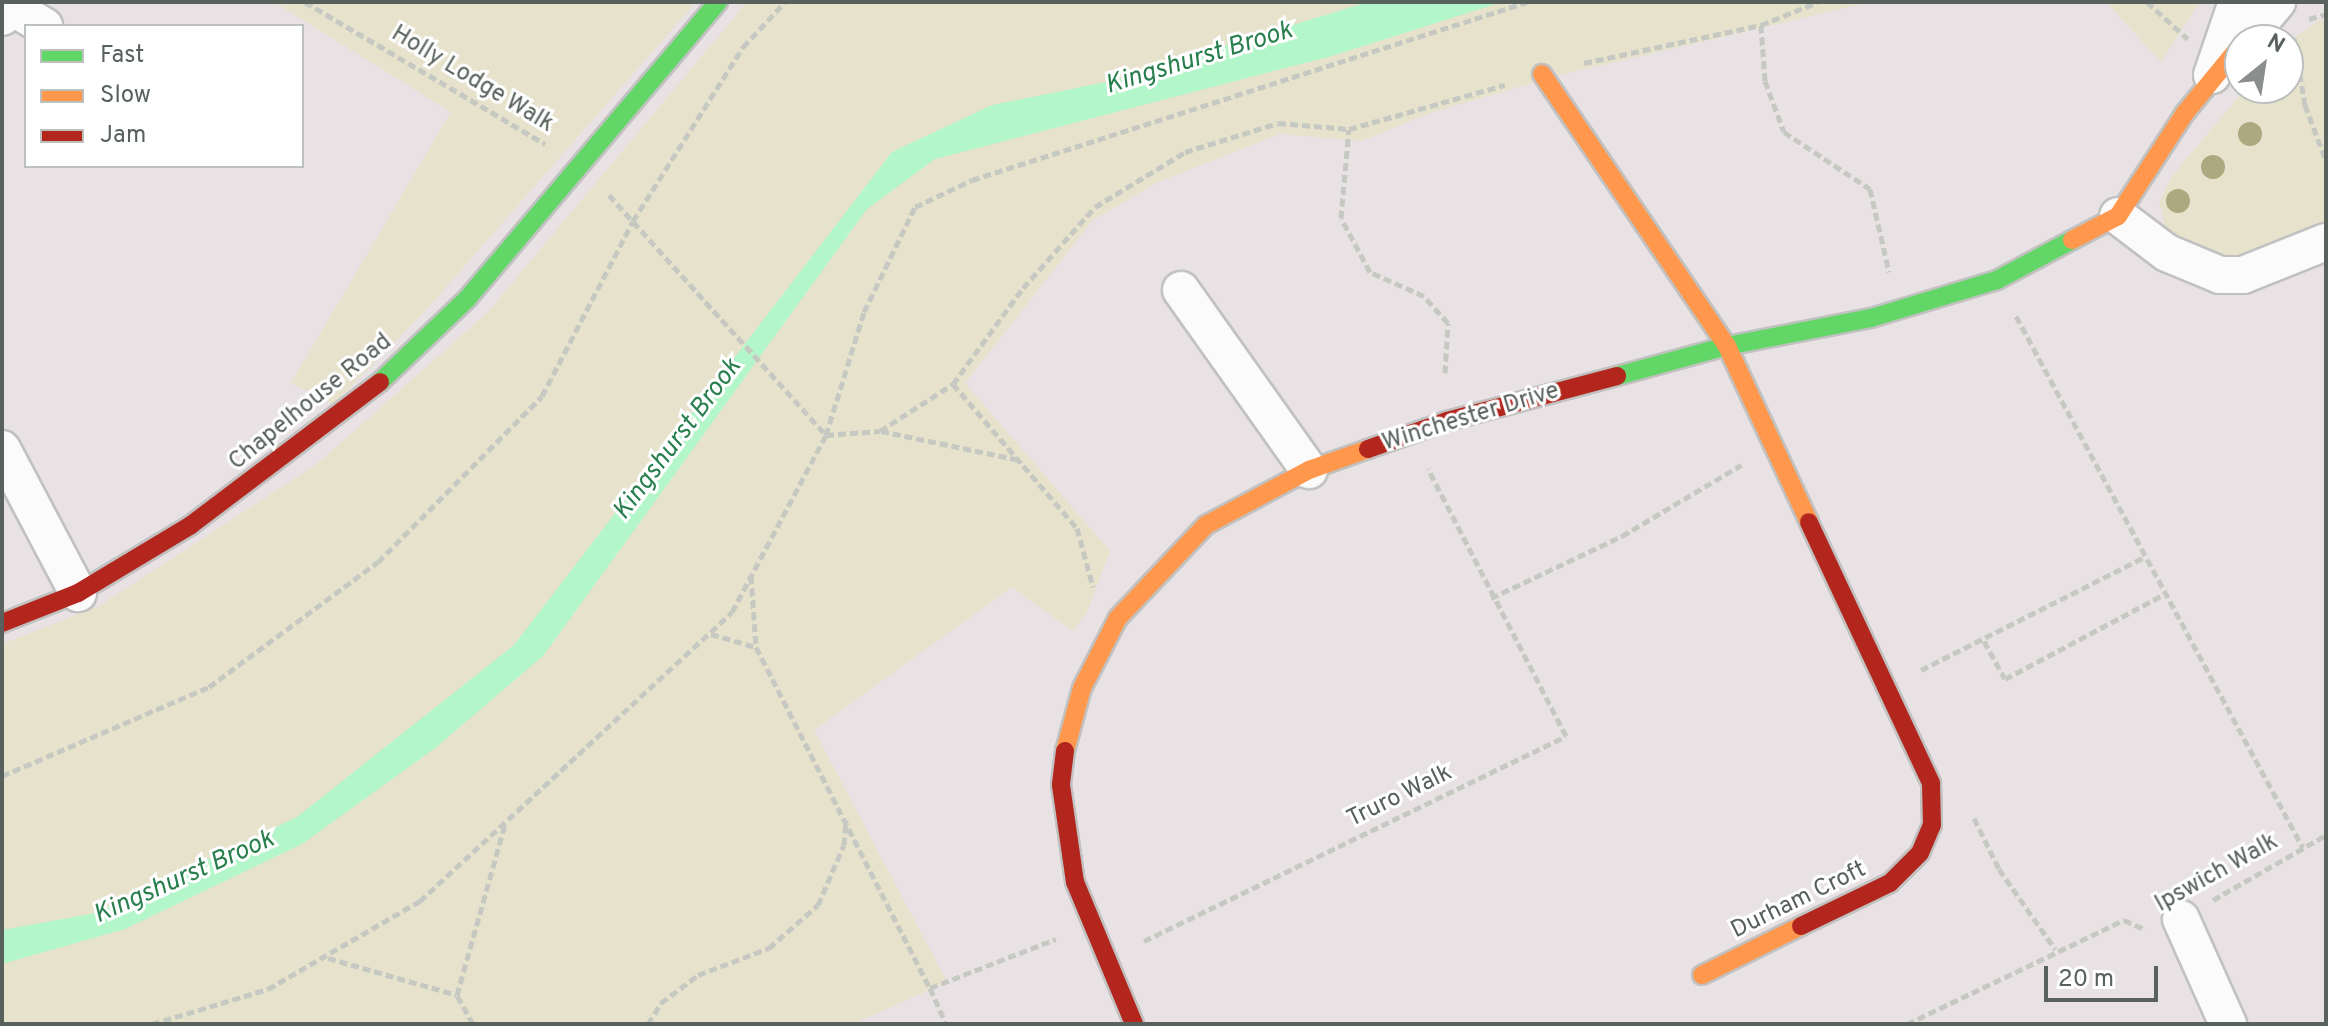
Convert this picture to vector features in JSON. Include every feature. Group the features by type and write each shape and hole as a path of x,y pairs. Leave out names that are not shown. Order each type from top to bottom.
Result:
{"street":[{"name":"Chapelhouse Road","path":"2,623 78,593 191,525 385,379 467,299 718,2"},
{"name":"Winchester Drive","path":"2210,81 2237,2"},
{"path":"2,17 8,5 41,24"},
{"name":"Winchester Drive","path":"1134,1024 1075,882 1061,785 1066,739 1082,688 1118,618 1206,525 1309,470 1412,435 1727,346 1897,310 1997,280 2118,216 2224,65"},
{"name":"Durham Croft","path":"1542,74 1727,346 1770,448 1931,783 1932,825 1920,853 1890,883 1702,975"},
{"path":"2118,216 2167,253 2220,275 2243,275 2326,242"},
{"path":"1181,290 1309,470"},
{"path":"2,449 78,593"},
{"path":"2181,919 2228,1024"}],"path":[{"name":"Holly Lodge Walk","path":"305,2 580,165"},
{"path":"2,776 209,687 378,562 542,396 633,221 743,47 785,2"},
{"path":"152,1024 268,989 328,958 420,901 732,612 826,435 864,312 915,207 972,180 1527,2"},
{"path":"880,431 953,384 1023,288 1095,207 1185,152 1278,123 1349,129 1649,46 1761,25 1818,2"},
{"path":"2147,2 2187,39 2194,27"},
{"path":"2285,16 2305,105 2326,161"},
{"path":"1761,25 1765,81 1784,132 1870,189 1897,310"},
{"path":"1349,129 1341,218 1370,272 1424,296 1448,323 1445,373"},
{"path":"633,221 826,435"},
{"path":"1997,280 2303,848"},
{"path":"953,384 1077,528 1090,564 1095,605 1118,618"},
{"path":"826,435 880,431 1021,460"},
{"name":"Truro Walk","path":"1108,959 1566,736 1491,598 1412,435"},
{"path":"1491,598 1622,536 1770,448"},
{"path":"1885,686 1984,641 2145,557"},
{"path":"751,576 756,647 846,820 946,1024"},
{"path":"1984,641 2005,679 2165,594"},
{"path":"711,633 756,647"},
{"path":"1931,783 1964,797 1999,869 2055,949"},
{"path":"648,1024 661,1003 698,975 769,948 818,905 844,845 846,820"},
{"path":"473,1024 457,995 506,822"},
{"name":"Ipswich Walk","path":"1907,1024 2055,949 2124,920 2148,931 2181,919 2326,835"},
{"path":"930,988 1091,926"},
{"path":"328,958 457,995"}],"shaded area":[{"path":"274,2 696,2 427,309 333,405 291,383 451,112"},
{"path":"747,2 1871,2 1556,76 1427,114 1362,141 1280,134 1158,182 1093,220 965,383 1110,551 1087,612 1073,631 1012,587 814,730 947,982 853,1024 2,1024 2,644 99,606 317,464 488,312"},
{"path":"2106,2 2200,2 2161,62"},
{"path":"2320,20 2326,21 2326,226 2237,259 2208,262 2183,250 2165,225 2159,202 2172,176 2233,104 2304,104 2304,31"}],"water":[{"path":"1384,2 1502,2 1332,56 935,159 867,209 543,656 434,749 302,844 125,929 2,964 2,930 96,913 297,817 514,645 892,152 992,105 1150,73"}],"waterway":[{"name":"Kingshurst Brook","path":"1136,78 1384,2"}],"traffic: fast":[{"path":"380,382 467,299 718,2"},
{"path":"1617,376 1727,346 1871,318 1997,280 2072,240"}],"traffic: slow":[{"path":"2072,240 2118,216 2185,113 2224,65"},
{"path":"1542,74 1727,346 1809,522"},
{"path":"1065,751 1082,688 1118,618 1206,525 1309,470 1368,449"},
{"path":"1702,975 1801,926"}],"traffic: jam":[{"path":"1368,449 1447,421 1617,376"},
{"path":"2,623 78,593 191,525 380,382"},
{"path":"1801,926 1890,883 1920,853 1932,825 1931,783 1809,522"},
{"path":"1065,751 1061,785 1075,882 1134,1024"}]}
